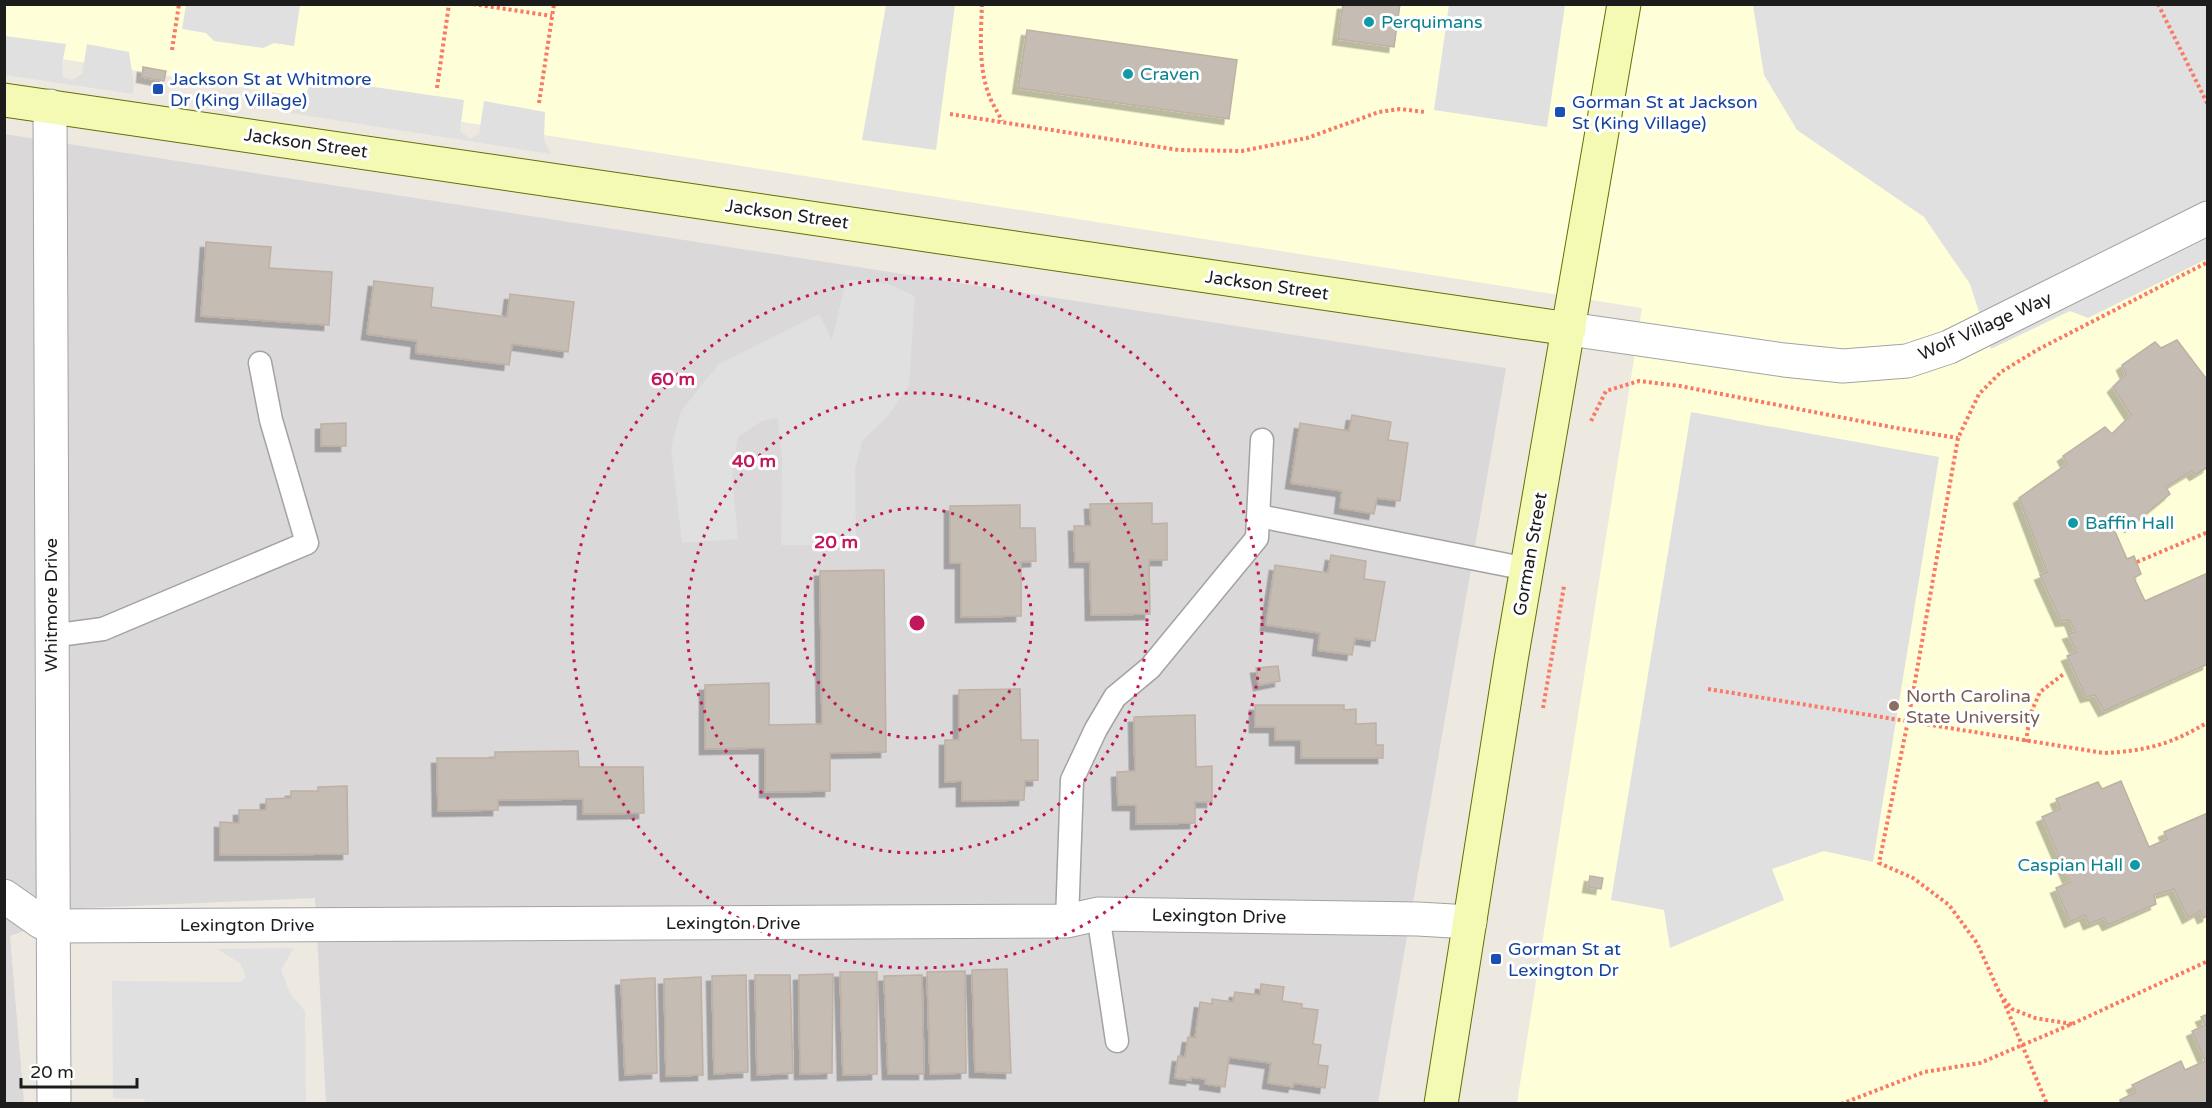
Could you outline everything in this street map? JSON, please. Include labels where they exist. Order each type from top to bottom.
[{"type":"street","name":"Gorman Street","points":[[1441,1104],[1527,569],[1624,4]]},
{"type":"street","name":"Jackson Street","points":[[4,100],[1569,329]]},
{"type":"street","name":"Whitmore Drive","points":[[50,106],[54,1104]]},
{"type":"street","name":"Wolf Village Way","points":[[1569,329],[1831,365],[1907,361],[1959,342],[2208,218]]},
{"type":"street","name":"Lexington Drive","points":[[4,897],[41,922],[54,926],[1067,921],[1098,914],[1470,922]]},
{"type":"lane","points":[[51,636],[103,629],[307,543],[271,420],[260,363]]},
{"type":"lane","points":[[1067,921],[1072,780],[1096,729],[1115,697],[1150,668],[1257,538],[1262,440]]},
{"type":"lane","points":[[1259,516],[1527,569]]},
{"type":"lane","points":[[1098,914],[1117,1041]]},
{"type":"path","points":[[172,50],[178,4]]},
{"type":"path","points":[[437,88],[449,4]]},
{"type":"path","points":[[473,4],[552,16]]},
{"type":"path","points":[[539,103],[554,4]]},
{"type":"path","points":[[982,4],[980,39],[983,71],[989,96],[1002,121]]},
{"type":"path","points":[[2158,4],[2208,105]]},
{"type":"path","points":[[950,114],[1179,150],[1242,151],[1307,138],[1379,112],[1400,109],[1425,112]]},
{"type":"path","points":[[2048,1104],[1977,943],[1948,905],[1914,878],[1879,863],[1908,721],[1958,438],[1979,394],[2001,372],[2037,350],[2208,262]]},
{"type":"path","points":[[1606,391],[1640,381],[1680,386],[1958,438]]},
{"type":"path","points":[[2137,562],[2208,532]]},
{"type":"path","points":[[2026,742],[2030,715],[2040,692],[2066,673]]},
{"type":"path","points":[[1708,689],[2104,753],[2152,748],[2184,737],[2208,722]]},
{"type":"path","points":[[1841,1104],[1924,1072],[1980,1064],[2208,961]]},
{"type":"path","points":[[2000,994],[2012,1009],[2035,1018],[2072,1024]]},
{"type":"shaded area","name":"North Carolina State University","points":[[4,5],[2207,5],[2207,1103],[1517,1103],[1642,308],[5,50]]},
{"type":"shaded area","points":[[186,5],[300,5],[294,46],[274,43],[263,48],[214,41],[206,33],[182,29]]},
{"type":"shaded area","points":[[886,5],[955,5],[936,150],[862,140]]},
{"type":"shaded area","points":[[1449,5],[1565,5],[1547,127],[1434,110]]},
{"type":"shaded area","points":[[1753,5],[2207,5],[2207,259],[2088,318],[2070,311],[1991,349],[1970,284],[1924,217],[1797,130],[1764,75]]},
{"type":"shaded area","points":[[5,36],[66,44],[62,64],[63,77],[72,80],[82,74],[87,44],[129,52],[134,85],[133,94],[5,75]]},
{"type":"shaded area","points":[[312,78],[464,100],[460,131],[470,139],[479,134],[484,101],[545,112],[544,139],[551,154],[290,113],[302,106]]},
{"type":"shaded area","points":[[4,134],[1506,368],[1378,1103],[326,1103],[315,898],[84,908],[10,936],[24,1103],[5,1103]]},
{"type":"shaded area","points":[[846,279],[889,284],[915,296],[909,386],[887,417],[862,441],[855,469],[856,545],[781,545],[782,459],[778,418],[762,421],[738,437],[732,475],[738,539],[682,543],[671,448],[681,411],[719,364],[819,314],[832,340]]},
{"type":"shaded area","points":[[1691,412],[1939,457],[1873,862],[1824,851],[1772,869],[1784,900],[1670,948],[1664,910],[1611,900]]},
{"type":"shaded area","points":[[294,948],[281,970],[291,995],[305,1011],[306,1103],[146,1104],[144,1099],[113,1098],[112,981],[240,982],[246,977],[240,963],[217,949]]},
{"type":"building","name":"Perquimans","points":[[1343,4],[1400,4],[1394,47],[1338,39]]},
{"type":"building","name":"Craven","points":[[1027,30],[1237,60],[1229,119],[1018,88]]},
{"type":"building","points":[[143,67],[166,71],[164,81],[142,77]]},
{"type":"building","points":[[206,242],[271,247],[269,268],[332,272],[329,325],[201,316]]},
{"type":"building","points":[[374,281],[433,288],[431,307],[507,317],[510,294],[574,302],[568,352],[512,344],[509,365],[416,353],[417,341],[367,334]]},
{"type":"building","name":"Baffin Hall","points":[[2177,340],[2208,381],[2208,467],[2195,475],[2192,471],[2166,487],[2170,494],[2130,527],[2124,519],[2113,527],[2127,559],[2134,556],[2141,574],[2134,578],[2145,601],[2208,573],[2208,664],[2104,711],[2095,695],[2086,697],[2067,656],[2077,652],[2068,634],[2075,632],[2070,620],[2061,621],[2040,575],[2047,572],[2019,498],[2067,464],[2063,456],[2105,427],[2112,434],[2131,415],[2113,387],[2126,374],[2122,365],[2155,342],[2161,348]]},
{"type":"building","points":[[1352,415],[1391,422],[1388,440],[1408,443],[1400,501],[1377,498],[1374,514],[1340,508],[1342,491],[1291,483],[1300,423],[1349,431]]},
{"type":"building","points":[[346,423],[346,446],[321,446],[321,424]]},
{"type":"building","points":[[1152,503],[1152,524],[1167,523],[1167,560],[1149,560],[1150,614],[1091,615],[1090,562],[1075,562],[1074,526],[1091,526],[1090,504]]},
{"type":"building","points":[[1020,505],[1020,528],[1035,528],[1036,561],[1021,562],[1021,616],[961,617],[961,563],[950,563],[950,506]]},
{"type":"building","points":[[1331,555],[1366,561],[1364,579],[1385,582],[1375,641],[1355,638],[1352,655],[1318,650],[1320,633],[1266,625],[1275,565],[1328,573]]},
{"type":"building","points":[[884,570],[886,752],[830,753],[830,791],[765,792],[765,748],[705,749],[705,685],[769,683],[769,725],[822,724],[820,571]]},
{"type":"building","points":[[1278,666],[1280,681],[1259,685],[1256,668]]},
{"type":"building","points":[[1020,689],[1021,740],[1038,740],[1038,780],[1025,781],[1024,800],[962,801],[962,781],[945,782],[945,740],[959,740],[959,690]]},
{"type":"building","points":[[1255,705],[1344,705],[1344,710],[1356,709],[1356,724],[1376,723],[1376,745],[1383,745],[1383,758],[1301,758],[1301,740],[1275,740],[1275,727],[1255,727]]},
{"type":"building","points":[[1195,715],[1196,767],[1212,766],[1212,802],[1195,802],[1195,823],[1136,824],[1136,805],[1118,805],[1117,772],[1135,771],[1134,717]]},
{"type":"building","points":[[578,751],[579,767],[643,767],[644,813],[583,814],[583,799],[498,800],[498,810],[438,811],[437,758],[495,758],[495,752]]},
{"type":"building","name":"Caspian Hall","points":[[2121,781],[2149,847],[2167,839],[2164,832],[2208,813],[2208,916],[2203,918],[2200,911],[2188,918],[2174,889],[2154,895],[2156,904],[2108,925],[2104,918],[2089,924],[2085,915],[2070,922],[2056,888],[2070,882],[2042,817],[2060,809],[2056,799],[2098,782],[2102,789]]},
{"type":"building","points":[[347,786],[348,854],[220,855],[220,822],[239,823],[239,810],[266,810],[266,799],[291,798],[291,791],[318,791],[318,787]]},
{"type":"building","points":[[1590,876],[1603,878],[1601,889],[1588,887]]},
{"type":"building","points":[[1007,969],[1011,1073],[975,1072],[972,970]]},
{"type":"building","points":[[965,971],[966,1073],[930,1074],[927,972]]},
{"type":"building","points":[[840,972],[877,972],[877,1074],[843,1075]]},
{"type":"building","points":[[833,974],[832,1073],[800,1074],[799,975]]},
{"type":"building","points":[[746,975],[748,1072],[714,1074],[712,976]]},
{"type":"building","points":[[755,975],[790,975],[793,1073],[757,1075]]},
{"type":"building","points":[[922,975],[924,1074],[888,1074],[884,976]]},
{"type":"building","points":[[701,977],[703,1075],[666,1076],[664,979]]},
{"type":"building","points":[[655,978],[657,1073],[625,1075],[621,980]]},
{"type":"building","points":[[1261,984],[1284,987],[1282,1001],[1302,1004],[1302,1008],[1318,1010],[1313,1044],[1321,1045],[1318,1065],[1328,1066],[1325,1088],[1294,1083],[1293,1087],[1268,1083],[1271,1063],[1229,1057],[1225,1087],[1205,1084],[1206,1079],[1175,1078],[1178,1056],[1185,1057],[1188,1037],[1195,1038],[1200,1002],[1212,1004],[1212,999],[1233,1002],[1235,992],[1260,995]]},
{"type":"building","points":[[2208,1014],[2208,1104],[2121,1104],[2120,1100],[2136,1092],[2132,1085],[2181,1061],[2185,1070],[2205,1061],[2192,1031],[2205,1025],[2201,1017]]},
{"type":"place","name":"Perquimans","points":[[1369,22]]},
{"type":"place","name":"Craven","points":[[1128,74]]},
{"type":"place","name":"Jackson St at Whitmore Dr (King Village)","points":[[158,89]]},
{"type":"place","name":"Gorman St at Jackson St (King Village)","points":[[1560,112]]},
{"type":"place","name":"Baffin Hall","points":[[2073,523]]},
{"type":"place","name":"North Carolina State University","points":[[1894,706]]},
{"type":"place","name":"Caspian Hall","points":[[2135,865]]},
{"type":"place","name":"Gorman St at Lexington Dr","points":[[1496,959]]}]
